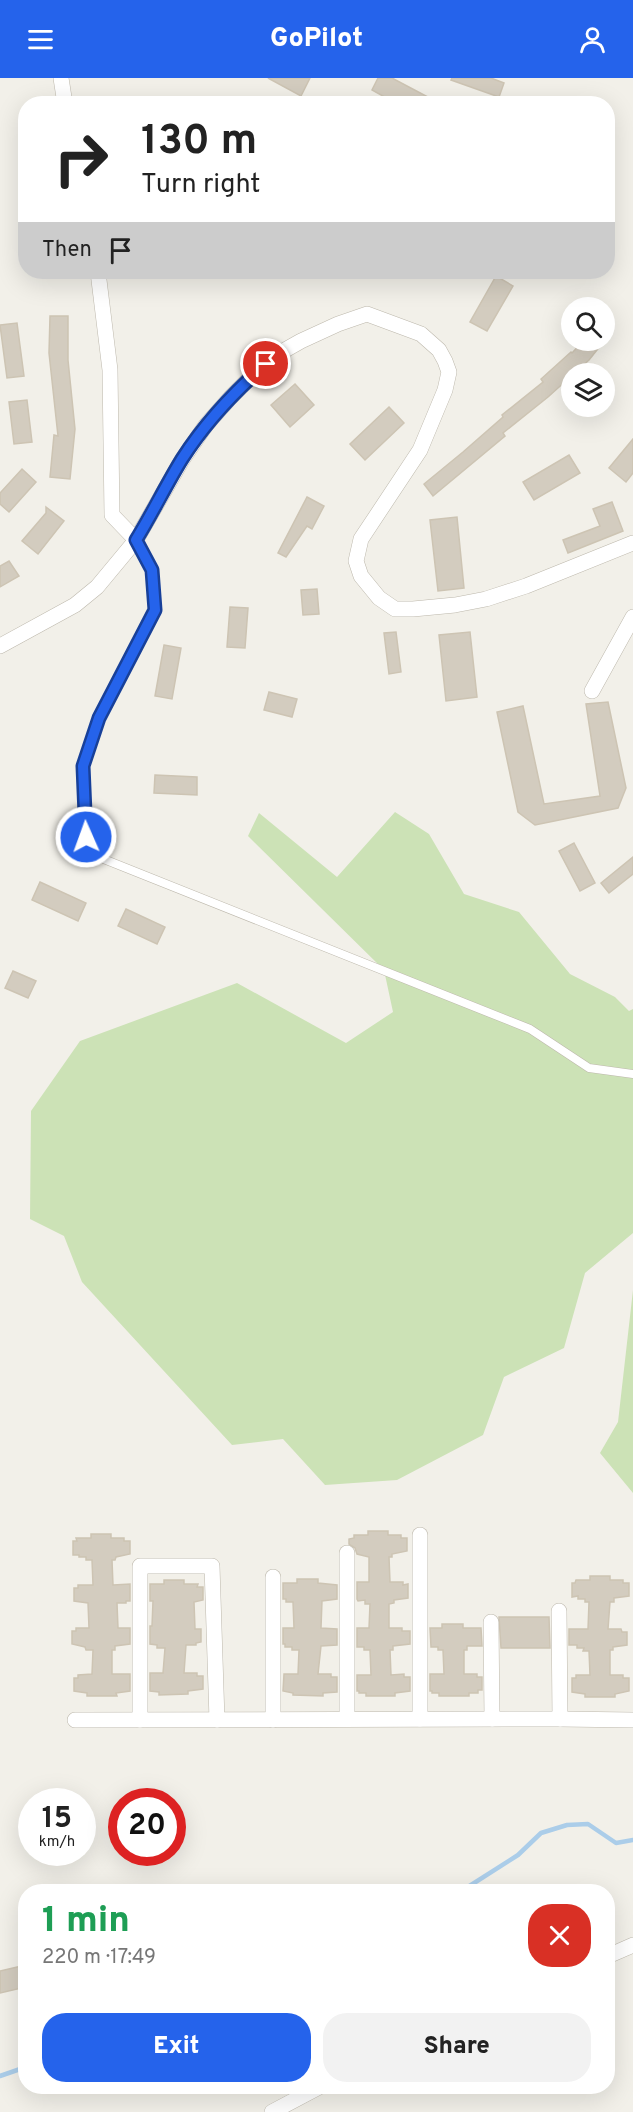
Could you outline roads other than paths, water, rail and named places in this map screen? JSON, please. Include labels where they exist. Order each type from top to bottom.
[{"type":"street","points":[[61,78],[64,96]]},
{"type":"street","points":[[99,279],[110,369],[112,515],[136,540]]},
{"type":"street","points":[[0,646],[75,605],[97,587],[136,540],[182,460],[206,425],[237,390],[278,354],[338,324],[368,314],[421,334],[439,350],[449,372],[445,390],[420,450],[361,539],[356,561],[361,576],[379,598],[395,609],[455,605],[486,599],[526,586],[633,543]]},
{"type":"street","points":[[592,691],[633,617]]},
{"type":"street","points":[[420,1535],[420,1719]]},
{"type":"street","points":[[347,1553],[347,1719]]},
{"type":"street","points":[[140,1720],[141,1566],[212,1566],[217,1720]]},
{"type":"street","points":[[273,1577],[273,1720]]},
{"type":"street","points":[[560,1611],[560,1719]]},
{"type":"street","points":[[491,1622],[492,1719]]},
{"type":"street","points":[[75,1720],[633,1720]]},
{"type":"street","points":[[615,1953],[633,1945]]},
{"type":"street","points":[[272,2112],[306,2094]]},
{"type":"lane","points":[[136,540],[152,570],[155,610],[99,718],[83,766],[86,837],[101,858],[530,1029],[589,1068],[633,1074]]},
{"type":"waterway","points":[[473,1884],[518,1855],[541,1833],[567,1825],[588,1824],[616,1843],[633,1840]]},
{"type":"waterway","points":[[0,2076],[18,2070]]}]
